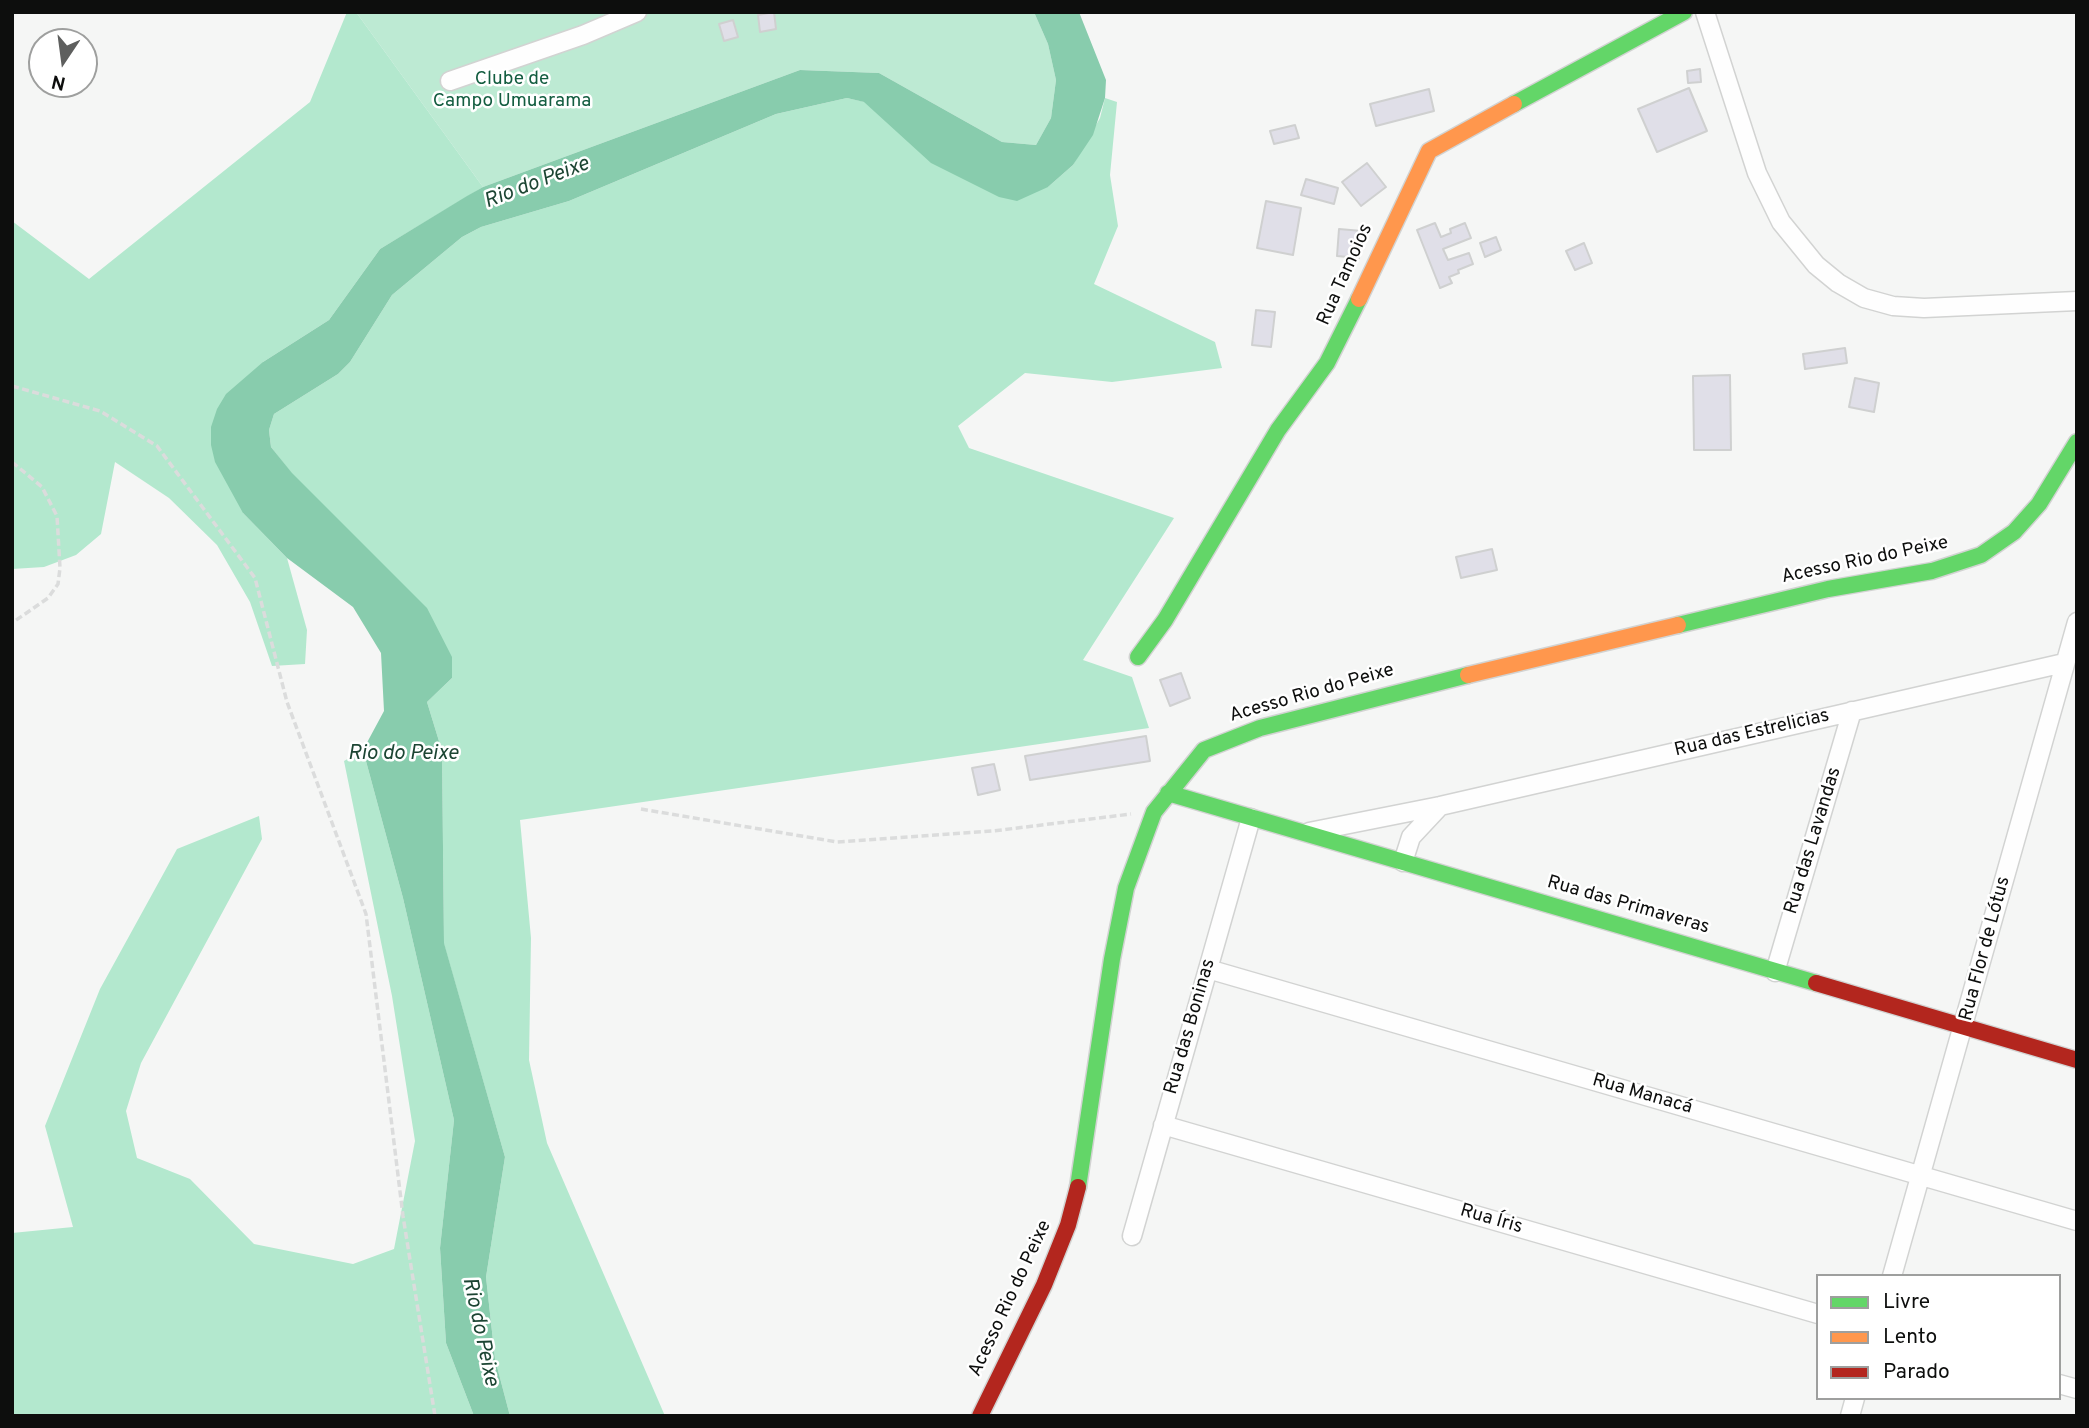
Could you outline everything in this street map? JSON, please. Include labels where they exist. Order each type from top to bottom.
[{"type":"street","points":[[450,81],[583,35],[637,12]]},
{"type":"street","name":"Rua Tamoios","points":[[1138,657],[1165,620],[1279,430],[1327,363],[1346,330],[1379,251],[1429,151],[1684,12]]},
{"type":"street","points":[[1704,12],[1740,126],[1781,222],[1807,254],[1838,283],[1864,298],[1893,306],[1924,308],[2077,301]]},
{"type":"street","name":"Acesso Rio do Peixe","points":[[980,1416],[1044,1285],[1069,1225],[1080,1179],[1103,1013],[1126,888],[1154,812],[1204,750],[1260,728],[1334,707],[1828,589],[1931,571],[1981,555],[2014,532],[2039,504],[2077,442]]},
{"type":"street","name":"Rua Flor de Lótus","points":[[1893,1274],[2077,622]]},
{"type":"street","name":"Rua das Estrelicias","points":[[1303,833],[1440,806],[2064,663]]},
{"type":"street","name":"Rua das Lavandas","points":[[1775,972],[1852,711]]},
{"type":"street","name":"Rua das Primaveras","points":[[1168,793],[2077,1060]]},
{"type":"street","points":[[1404,862],[1411,837],[1440,806]]},
{"type":"street","name":"Rua das Boninas","points":[[1132,1236],[1251,818]]},
{"type":"street","name":"Rua Manacá","points":[[1208,969],[2077,1222]]},
{"type":"street","name":"Rua Íris","points":[[1163,1125],[1816,1313]]},
{"type":"path","points":[[12,386],[100,411],[157,446],[255,578],[287,702],[366,914],[403,1216],[435,1416]]},
{"type":"path","points":[[12,462],[43,487],[57,516],[60,568],[58,584],[48,598],[12,623]]},
{"type":"path","points":[[641,809],[837,842],[993,831],[1154,812]]},
{"type":"green space","name":"Clube de Campo Umuarama","points":[[356,12],[1034,12],[1048,44],[1056,80],[1051,118],[1036,145],[1002,142],[879,73],[800,70],[483,187]]},
{"type":"shaded area","points":[[347,12],[356,12],[483,187],[380,249],[329,320],[263,362],[243,513],[287,558],[307,630],[305,664],[272,666],[250,602],[217,545],[169,498],[115,462],[101,534],[76,555],[44,567],[12,569],[12,221],[89,279],[310,102]]},
{"type":"shaded area","points":[[847,98],[865,102],[878,113],[1048,187],[1073,165],[1100,118],[1105,98],[1117,102],[1110,175],[1118,226],[1094,284],[1215,342],[1222,368],[1112,382],[1025,373],[958,426],[969,448],[1174,518],[1083,660],[1132,677],[1149,728],[520,820],[531,938],[529,1060],[547,1143],[665,1416],[510,1416],[495,1359],[486,1277],[505,1157],[444,944],[442,751],[427,702],[452,678],[271,447],[269,430],[274,414],[338,374],[350,362],[392,295],[462,237],[481,227],[569,201],[776,114]]},
{"type":"shaded area","points":[[363,750],[403,898],[454,1120],[440,1248],[446,1343],[474,1416],[12,1416],[12,1233],[73,1227],[45,1126],[100,989],[177,849],[259,816],[262,839],[141,1063],[126,1111],[137,1158],[190,1179],[254,1244],[353,1264],[394,1249],[415,1141],[392,996],[344,761]]},
{"type":"water","name":"Rio do Peixe","points":[[1034,12],[1079,12],[1106,80],[1105,98],[1093,135],[1073,165],[1048,187],[1017,201],[999,197],[931,163],[864,102],[847,98],[776,114],[569,201],[481,227],[462,237],[392,295],[350,362],[338,374],[274,414],[269,430],[271,447],[292,473],[427,608],[452,657],[452,678],[427,702],[442,751],[444,943],[505,1157],[486,1277],[495,1359],[510,1416],[474,1416],[446,1343],[440,1248],[454,1120],[403,898],[363,750],[384,711],[381,653],[353,607],[287,558],[243,513],[215,462],[211,427],[217,409],[226,394],[263,362],[329,320],[380,249],[467,196],[483,187],[800,70],[879,73],[1002,142],[1036,145],[1051,118],[1056,80],[1048,44]]},
{"type":"building","points":[[774,12],[776,29],[760,32],[758,15]]},
{"type":"building","points":[[733,20],[738,37],[724,41],[719,24]]},
{"type":"building","points":[[1700,69],[1701,82],[1688,83],[1687,71]]},
{"type":"building","points":[[1689,88],[1707,131],[1657,152],[1638,109]]},
{"type":"building","points":[[1429,89],[1434,111],[1376,126],[1370,104]]},
{"type":"building","points":[[1295,125],[1299,138],[1274,144],[1270,131]]},
{"type":"building","points":[[1367,163],[1386,187],[1361,206],[1342,182]]},
{"type":"building","points":[[1306,179],[1338,188],[1334,204],[1301,195]]},
{"type":"building","points":[[1266,201],[1301,208],[1293,255],[1257,248]]},
{"type":"building","points":[[1435,223],[1441,237],[1451,233],[1450,229],[1465,223],[1471,238],[1443,249],[1448,260],[1469,253],[1473,264],[1458,270],[1459,273],[1449,277],[1452,283],[1440,288],[1417,230]]},
{"type":"building","points":[[1339,229],[1362,231],[1359,258],[1337,256]]},
{"type":"building","points":[[1496,237],[1501,250],[1485,257],[1480,243]]},
{"type":"building","points":[[1584,243],[1592,263],[1575,270],[1566,251]]},
{"type":"building","points":[[1256,310],[1275,312],[1271,347],[1252,345]]},
{"type":"building","points":[[1845,348],[1847,363],[1805,369],[1803,354]]},
{"type":"building","points":[[1730,375],[1731,450],[1694,450],[1693,376]]},
{"type":"building","points":[[1855,378],[1879,383],[1874,412],[1849,407]]},
{"type":"building","points":[[1492,549],[1497,570],[1461,578],[1456,557]]},
{"type":"building","points":[[1181,673],[1190,698],[1170,706],[1160,680]]},
{"type":"building","points":[[1146,736],[1150,761],[1030,780],[1025,756]]},
{"type":"building","points":[[994,764],[1000,790],[978,795],[972,768]]},
{"type":"traffic: fast","points":[[1514,104],[1684,12]]},
{"type":"traffic: fast","points":[[1138,657],[1165,620],[1278,430],[1327,363],[1359,299]]},
{"type":"traffic: fast","points":[[1678,625],[1828,589],[1932,571],[1981,555],[2014,532],[2039,504],[2077,442]]},
{"type":"traffic: fast","points":[[1078,1187],[1112,959],[1126,888],[1154,812],[1204,750],[1260,728],[1468,675]]},
{"type":"traffic: fast","points":[[1168,793],[1816,983]]},
{"type":"traffic: slow","points":[[1359,299],[1429,151],[1514,104]]},
{"type":"traffic: slow","points":[[1468,675],[1678,625]]},
{"type":"traffic: jam","points":[[1816,983],[2077,1060]]},
{"type":"traffic: jam","points":[[980,1416],[1044,1285],[1068,1225],[1078,1187]]}]
